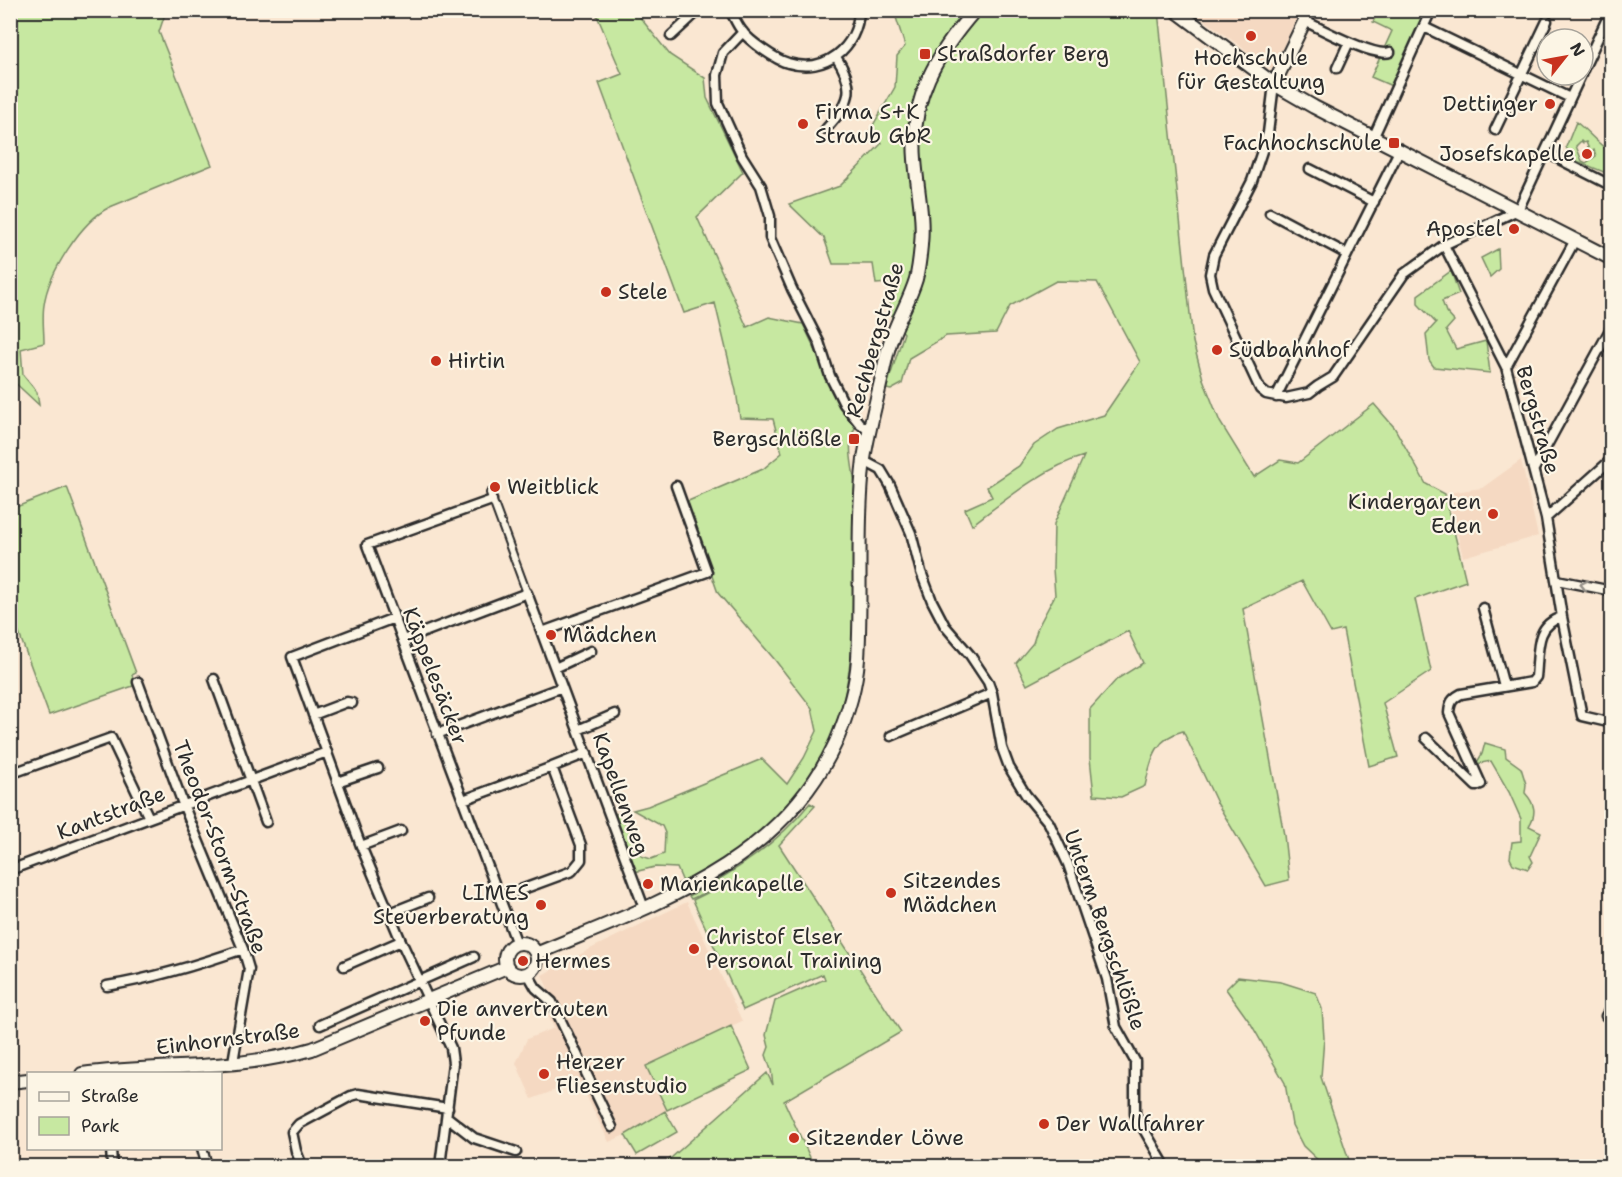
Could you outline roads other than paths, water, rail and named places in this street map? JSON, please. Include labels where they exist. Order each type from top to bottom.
[{"type":"main road","name":"Rechbergstraße","points":[[644,908],[725,867],[779,825],[805,795],[821,771],[844,722],[854,687],[858,661],[860,515],[864,461],[891,338],[917,276],[922,242],[914,137],[926,80],[939,57],[975,10]]},
{"type":"main road","points":[[1175,10],[1274,84],[1314,107],[1611,259]]},
{"type":"main road","points":[[1274,84],[1307,16]]},
{"type":"main road","points":[[536,954],[644,908]]},
{"type":"main road","points":[[517,944],[531,946],[536,954],[537,966],[528,974],[519,976],[514,974],[505,962],[507,951],[517,944]]},
{"type":"main road","name":"Einhornstraße","points":[[108,1072],[190,1070],[284,1056],[312,1048],[507,967]]},
{"type":"main road","points":[[10,1082],[27,1080]]},
{"type":"street","points":[[672,36],[699,10]]},
{"type":"street","points":[[730,10],[743,32],[763,48],[788,63],[817,66],[836,57],[846,48],[854,34],[859,10]]},
{"type":"street","points":[[1374,136],[1431,10]]},
{"type":"street","points":[[1595,44],[1611,10]]},
{"type":"street","points":[[1307,16],[1349,42],[1384,54],[1390,52]]},
{"type":"street","points":[[1495,130],[1547,21]]},
{"type":"street","points":[[1424,27],[1570,98]]},
{"type":"street","points":[[743,32],[723,52],[717,75],[718,103],[742,156],[761,186],[771,216],[770,238],[792,289],[819,342],[830,375],[844,404],[859,423],[869,431]]},
{"type":"street","points":[[1337,68],[1349,42]]},
{"type":"street","points":[[826,129],[846,103],[849,90],[846,77],[836,57]]},
{"type":"street","points":[[1274,84],[1268,133],[1252,181],[1214,255],[1210,274],[1218,298],[1260,388],[1266,394],[1276,398],[1309,393],[1333,377],[1404,274],[1444,245],[1518,210],[1575,87]]},
{"type":"street","points":[[1276,398],[1400,149]]},
{"type":"street","points":[[1545,152],[1611,186]]},
{"type":"street","points":[[1310,169],[1374,202]]},
{"type":"street","points":[[1270,213],[1347,254]]},
{"type":"street","points":[[1506,367],[1575,240]]},
{"type":"street","name":"Bergstraße","points":[[1444,245],[1506,367],[1546,518],[1562,617],[1582,716],[1611,723]]},
{"type":"street","points":[[1534,469],[1609,339],[1611,326]]},
{"type":"street","points":[[1546,518],[1611,459]]},
{"type":"street","name":"Unterm Bergschlößle","points":[[864,461],[881,470],[886,478],[908,523],[932,601],[945,626],[970,655],[988,682],[1002,748],[1009,767],[1026,795],[1049,823],[1068,864],[1107,979],[1116,1027],[1135,1061],[1135,1113],[1165,1167]]},
{"type":"street","points":[[542,632],[707,572],[676,486]]},
{"type":"street","points":[[491,496],[578,730]]},
{"type":"street","name":"Käppelesäcker","points":[[491,496],[367,545],[517,944]]},
{"type":"street","points":[[1557,580],[1611,591]]},
{"type":"street","points":[[403,640],[527,592]]},
{"type":"street","points":[[1483,608],[1504,686]]},
{"type":"street","points":[[1426,738],[1476,786],[1481,784],[1449,713],[1453,698],[1461,694],[1532,682],[1536,677],[1541,634],[1551,620],[1562,617]]},
{"type":"street","points":[[394,618],[292,657],[361,846],[453,1056],[440,1167]]},
{"type":"street","points":[[555,668],[591,651]]},
{"type":"street","points":[[214,679],[266,822]]},
{"type":"street","name":"Theodor-Storm-Straße","points":[[138,682],[183,804],[243,949],[249,969],[233,1062]]},
{"type":"street","points":[[437,734],[562,687]]},
{"type":"street","points":[[891,736],[992,693]]},
{"type":"street","points":[[313,715],[347,702],[352,703]]},
{"type":"street","name":"Kapellenweg","points":[[615,714],[578,730],[644,908]]},
{"type":"street","points":[[10,774],[111,738],[149,819]]},
{"type":"street","name":"Kantstraße","points":[[10,870],[327,752]]},
{"type":"street","points":[[463,800],[587,753]]},
{"type":"street","points":[[499,898],[572,871],[581,860],[581,845],[552,767]]},
{"type":"street","points":[[337,782],[378,768]]},
{"type":"street","points":[[361,846],[401,831]]},
{"type":"street","points":[[390,913],[428,898]]},
{"type":"street","points":[[344,966],[401,941]]},
{"type":"street","points":[[107,986],[160,976],[243,949]]},
{"type":"street","points":[[320,1025],[474,957]]},
{"type":"street","points":[[528,974],[536,988],[552,1002],[612,1127]]},
{"type":"street","points":[[1606,1016],[1611,1006]]},
{"type":"street","points":[[302,1167],[292,1131],[299,1124],[358,1094],[447,1113],[474,1138],[516,1152]]},
{"type":"street","points":[[111,1150],[112,1167]]},
{"type":"street","points":[[202,1150],[207,1167]]},
{"type":"place","name":"Hochschule für Gestaltung","points":[[1251,36]]},
{"type":"place","name":"Straßdorfer Berg","points":[[925,54]]},
{"type":"place","name":"Dettinger","points":[[1550,104]]},
{"type":"place","name":"Firma S+K Straub GbR","points":[[803,124]]},
{"type":"place","name":"Fachhochschule","points":[[1394,143]]},
{"type":"place","name":"Josefskapelle","points":[[1587,154]]},
{"type":"place","name":"Apostel","points":[[1514,229]]},
{"type":"place","name":"Stele","points":[[606,292]]},
{"type":"place","name":"Südbahnhof","points":[[1217,350]]},
{"type":"place","name":"Hirtin","points":[[436,361]]},
{"type":"place","name":"Bergschlößle","points":[[854,439]]},
{"type":"place","name":"Weitblick","points":[[495,487]]},
{"type":"place","name":"Kindergarten Eden","points":[[1493,514]]},
{"type":"place","name":"Mädchen","points":[[551,635]]},
{"type":"place","name":"Marienkapelle","points":[[648,884]]},
{"type":"place","name":"Sitzendes Mädchen","points":[[891,893]]},
{"type":"place","name":"LIMES Steuerberatung","points":[[541,905]]},
{"type":"place","name":"Christof Elser Personal Training","points":[[694,949]]},
{"type":"place","name":"Hermes","points":[[523,961]]},
{"type":"place","name":"Die anvertrauten Pfunde","points":[[425,1021]]},
{"type":"place","name":"Herzer Fliesenstudio","points":[[544,1074]]},
{"type":"place","name":"Der Wallfahrer","points":[[1044,1124]]},
{"type":"place","name":"Sitzender Löwe","points":[[794,1138]]}]
